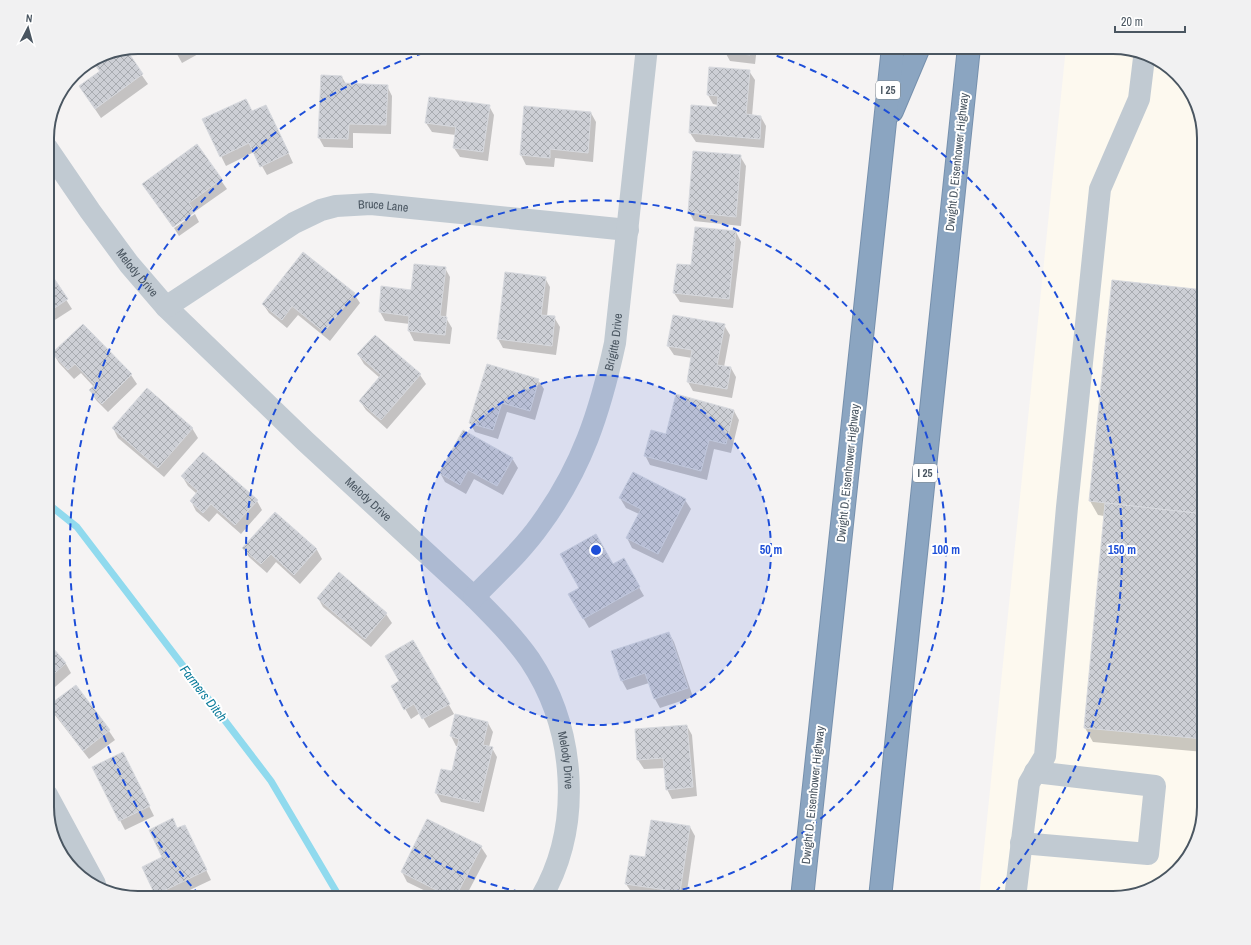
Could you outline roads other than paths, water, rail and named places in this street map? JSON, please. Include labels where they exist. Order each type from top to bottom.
[{"type":"highway","name":"Dwight D. Eisenhower Highway","points":[[803,891],[891,54]]},
{"type":"highway","points":[[884,132],[916,54]]},
{"type":"highway","name":"Dwight D. Eisenhower Highway","points":[[881,891],[968,54]]},
{"type":"street","name":"Brigitte Drive","points":[[474,597],[515,555],[539,526],[561,495],[589,438],[605,387],[615,344],[646,54]]},
{"type":"street","points":[[1016,891],[1028,783],[1045,756],[1100,189],[1139,99],[1144,60]]},
{"type":"street","name":"Melody Drive","points":[[54,158],[129,264],[166,307],[305,441],[474,597],[499,622],[530,661],[551,700],[560,725],[569,780],[568,813],[562,851],[546,891]]},
{"type":"street","name":"Bruce Lane","points":[[166,307],[294,222],[321,210],[336,206],[371,204],[628,230]]},
{"type":"street","points":[[1021,843],[1148,854],[1155,786],[1035,772]]},
{"type":"street","points":[[54,808],[91,877]]},
{"type":"waterway","name":"Farmers Ditch","points":[[54,509],[77,527],[271,781],[336,891]]}]
